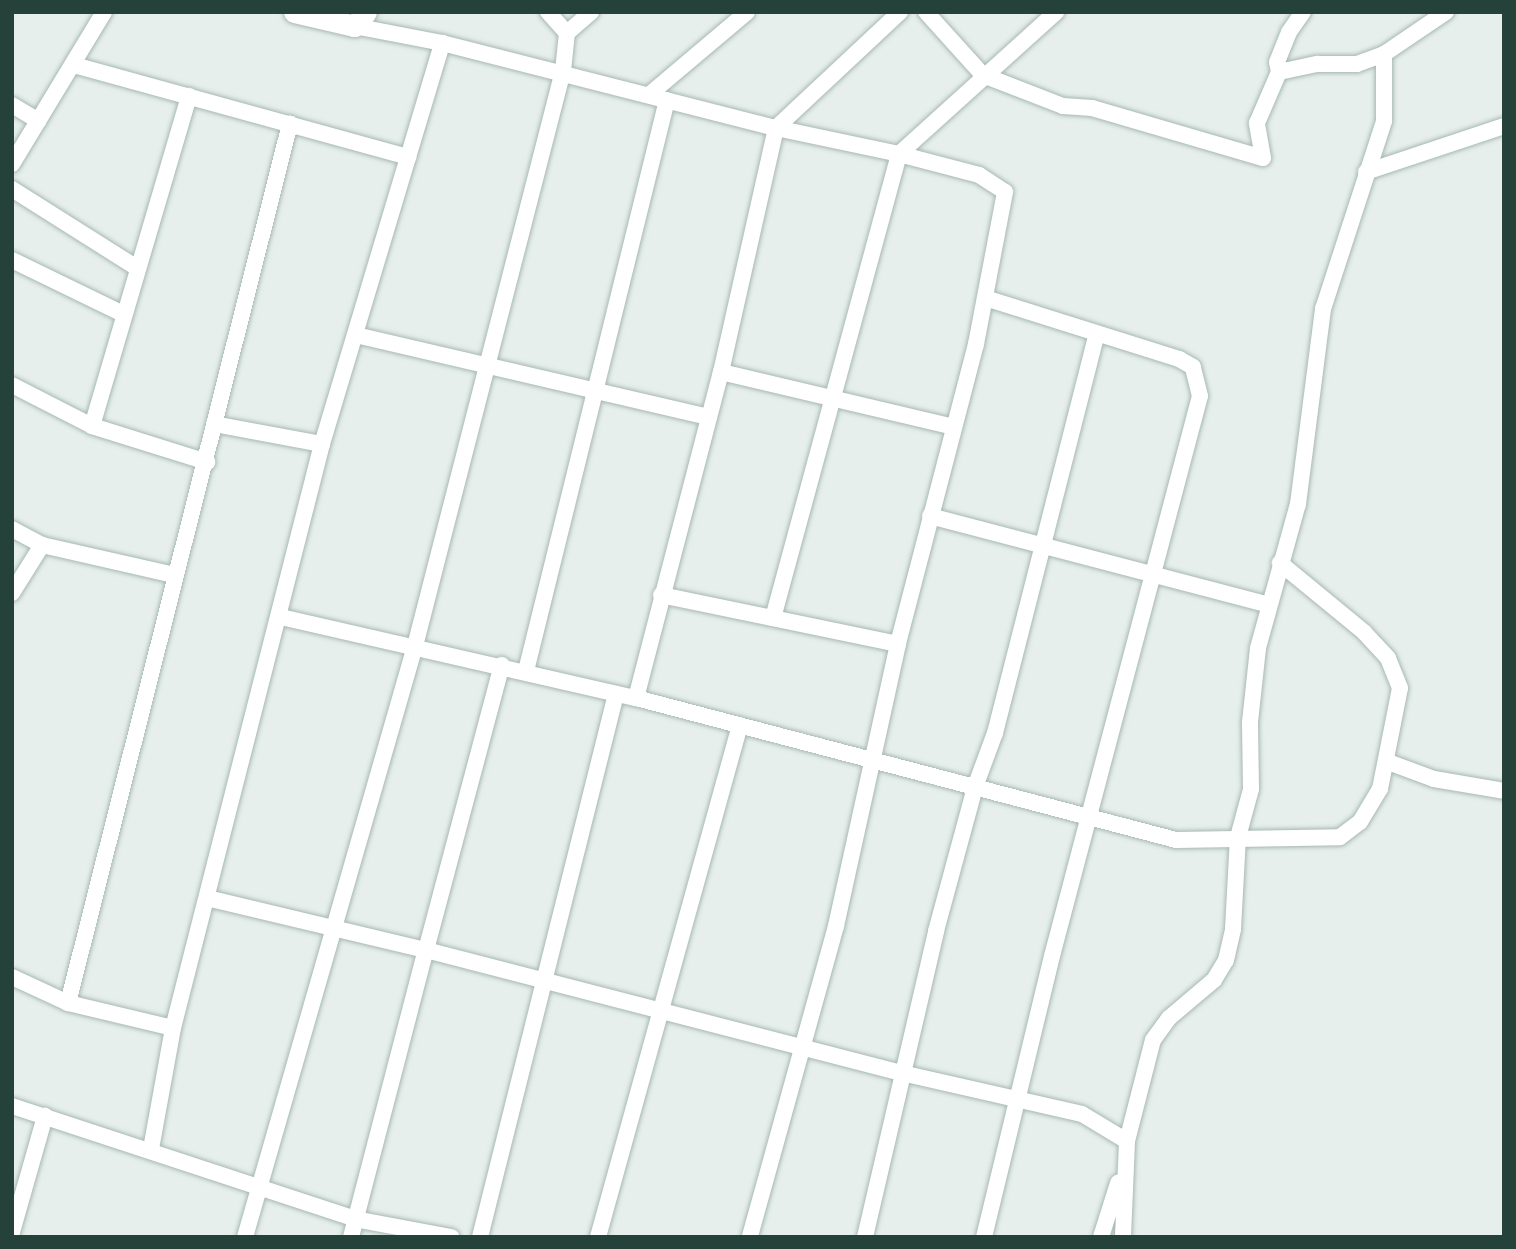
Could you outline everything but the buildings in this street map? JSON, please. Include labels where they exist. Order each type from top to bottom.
[{"type":"street","points":[[12,164],[104,12]]},
{"type":"street","points":[[294,12],[346,18],[563,71],[776,128],[900,153],[979,175],[1002,187],[1005,192],[985,298],[898,644],[836,926],[750,1237]]},
{"type":"street","points":[[548,12],[567,33]]},
{"type":"street","points":[[245,1237],[257,1184],[415,646],[563,71],[567,33],[591,12]]},
{"type":"street","points":[[650,94],[747,12]]},
{"type":"street","points":[[636,698],[721,372],[776,128],[900,12]]},
{"type":"street","points":[[926,12],[983,75],[1063,106],[1091,108],[1263,158],[1257,123],[1279,72],[1277,62],[1298,14]]},
{"type":"street","points":[[773,618],[900,153],[983,75],[1056,12]]},
{"type":"street","points":[[1279,72],[1318,64],[1357,64],[1384,54],[1446,12]]},
{"type":"street","points":[[151,1149],[173,1028],[281,617],[323,444],[442,43]]},
{"type":"street","points":[[1123,1237],[1127,1141],[1153,1040],[1169,1018],[1214,980],[1226,960],[1233,929],[1238,837],[1251,789],[1250,722],[1258,648],[1298,504],[1323,310],[1384,121],[1384,54]]},
{"type":"street","points":[[74,65],[409,157]]},
{"type":"street","points":[[92,426],[189,96]]},
{"type":"street","points":[[526,671],[667,100]]},
{"type":"street","points":[[12,106],[39,121]]},
{"type":"street","points":[[68,1003],[174,575],[207,462],[290,124]]},
{"type":"street","points":[[1366,172],[1504,126]]},
{"type":"street","points":[[12,189],[137,268]]},
{"type":"street","points":[[12,260],[123,314]]},
{"type":"street","points":[[984,1237],[1087,820],[1200,396],[1199,380],[1193,367],[1179,359],[985,298]]},
{"type":"street","points":[[865,1237],[906,1074],[936,931],[975,787],[995,733],[1097,334]]},
{"type":"street","points":[[356,335],[708,417]]},
{"type":"street","points":[[721,372],[834,395],[954,428]]},
{"type":"street","points":[[12,385],[92,426],[207,462]]},
{"type":"street","points":[[215,424],[323,444]]},
{"type":"street","points":[[930,516],[1269,605]]},
{"type":"street","points":[[12,529],[42,545],[174,575]]},
{"type":"street","points":[[12,593],[42,545]]},
{"type":"street","points":[[281,617],[636,698],[873,759],[1087,820],[1176,840],[1238,837],[1330,838],[1348,833],[1371,809],[1388,762],[1400,688],[1388,658],[1364,632],[1280,563]]},
{"type":"street","points":[[661,595],[898,644]]},
{"type":"street","points":[[351,1237],[502,666]]},
{"type":"street","points":[[480,1237],[542,980],[616,694]]},
{"type":"street","points":[[598,1237],[740,725]]},
{"type":"street","points":[[1388,762],[1434,779],[1504,791]]},
{"type":"street","points":[[207,898],[661,1009],[1019,1102],[1082,1114],[1127,1141]]},
{"type":"street","points":[[12,978],[68,1003],[173,1028]]},
{"type":"street","points":[[13,1108],[151,1149],[355,1219],[451,1237]]},
{"type":"street","points":[[12,1232],[45,1116]]},
{"type":"street","points":[[1101,1237],[1125,1161]]}]
